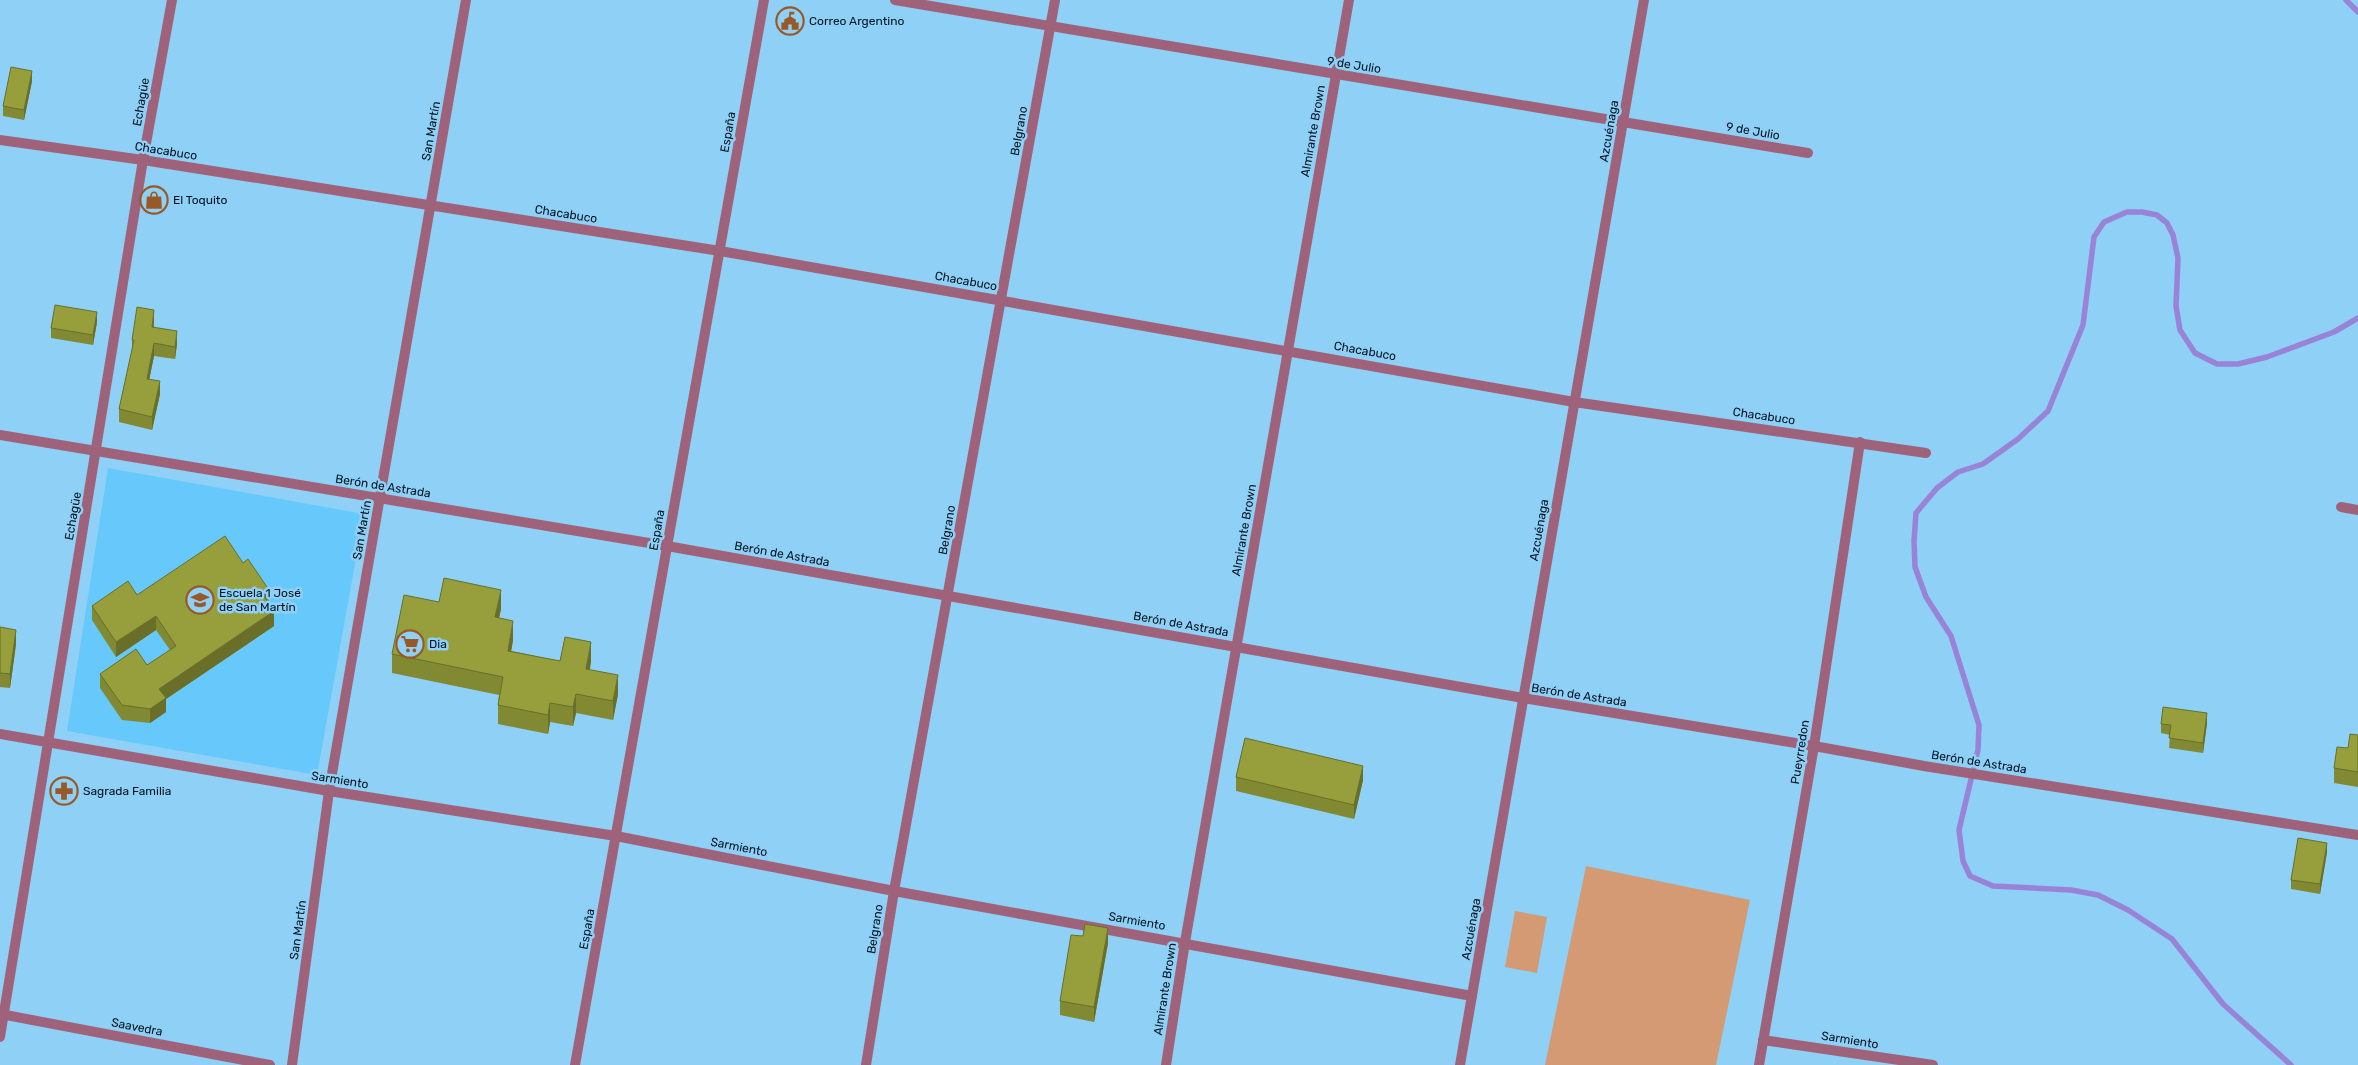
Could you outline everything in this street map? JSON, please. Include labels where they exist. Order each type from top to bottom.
[{"type":"street","name":"Echagüe","points":[[0,1037],[46,742],[97,451],[143,160],[172,0]]},
{"type":"street","name":"San Martín","points":[[292,1065],[329,791],[466,0]]},
{"type":"street","name":"España","points":[[575,1065],[764,0]]},
{"type":"street","name":"9 de Julio","points":[[895,0],[1808,153]]},
{"type":"street","name":"Belgrano","points":[[866,1065],[894,891],[1055,0]]},
{"type":"street","name":"Almirante Brown","points":[[1166,1065],[1185,942],[1349,0]]},
{"type":"street","name":"Azcuénaga","points":[[1460,1065],[1644,0]]},
{"type":"street","name":"Chacabuco","points":[[0,140],[143,160],[720,251],[1574,402],[1926,453]]},
{"type":"street","name":"Berón de Astrada","points":[[0,435],[667,546],[1523,698],[1924,766],[2358,835]]},
{"type":"street","name":"Pueyrredon","points":[[1759,1065],[1814,746],[1860,442]]},
{"type":"street","points":[[2341,507],[2358,510]]},
{"type":"street","name":"Sarmiento","points":[[0,734],[329,791],[616,836],[894,891],[1185,942],[1472,996]]},
{"type":"street","name":"Saavedra","points":[[2,1015],[270,1065]]},
{"type":"street","name":"Sarmiento","points":[[1763,1040],[1933,1065]]},
{"type":"shaded area","points":[[108,468],[364,514],[317,775],[67,731]]},
{"type":"shaded area","points":[[1586,866],[1750,900],[1716,1065],[1545,1065]]},
{"type":"shaded area","points":[[1515,911],[1547,917],[1537,973],[1505,967]]},
{"type":"building","points":[[11,67],[32,71],[24,110],[3,106]]},
{"type":"building","points":[[55,305],[97,312],[93,335],[51,328]]},
{"type":"building","points":[[137,307],[154,310],[152,327],[177,331],[175,347],[154,343],[147,379],[160,381],[152,417],[119,409],[134,340],[132,340]]},
{"type":"building","points":[[225,536],[243,563],[248,559],[269,590],[262,594],[274,611],[159,689],[166,698],[150,709],[122,705],[100,674],[136,649],[147,665],[176,646],[156,616],[116,642],[92,606],[128,581],[137,595]]},
{"type":"building","points":[[444,578],[501,590],[495,617],[513,621],[508,651],[560,661],[565,637],[591,642],[586,669],[618,675],[613,701],[576,694],[573,707],[550,703],[548,715],[498,705],[503,677],[392,654],[404,595],[439,602]]},
{"type":"building","points":[[0,627],[16,630],[10,674],[0,673]]},
{"type":"building","points":[[2163,707],[2207,713],[2203,743],[2169,738],[2171,725],[2161,724]]},
{"type":"building","points":[[2350,734],[2358,735],[2358,772],[2334,768],[2337,747],[2348,748]]},
{"type":"building","points":[[1245,738],[1363,766],[1354,805],[1236,777]]},
{"type":"building","points":[[2298,838],[2327,843],[2320,884],[2291,880]]},
{"type":"building","points":[[1085,924],[1108,928],[1094,1007],[1060,1001],[1071,935],[1083,936]]},
{"type":"waterway","points":[[2346,0],[2358,12]]},
{"type":"waterway","points":[[2291,1065],[2223,1004],[2172,939],[2128,910],[2098,895],[2071,890],[1993,886],[1970,876],[1963,861],[1959,830],[1978,750],[1979,725],[1951,636],[1926,597],[1915,567],[1916,513],[1937,488],[1958,472],[1983,464],[2018,439],[2048,411],[2083,325],[2094,237],[2104,222],[2127,212],[2142,212],[2157,215],[2167,223],[2173,235],[2178,258],[2176,306],[2180,330],[2195,353],[2217,364],[2238,364],[2267,357],[2334,332],[2358,318]]},
{"type":"place","name":"Correo Argentino","points":[[790,21]]},
{"type":"place","name":"El Toquito","points":[[154,200]]},
{"type":"place","name":"Escuela 1 José de San Martín","points":[[200,600]]},
{"type":"place","name":"Dia","points":[[410,644]]},
{"type":"place","name":"Sagrada Familia","points":[[64,791]]}]
